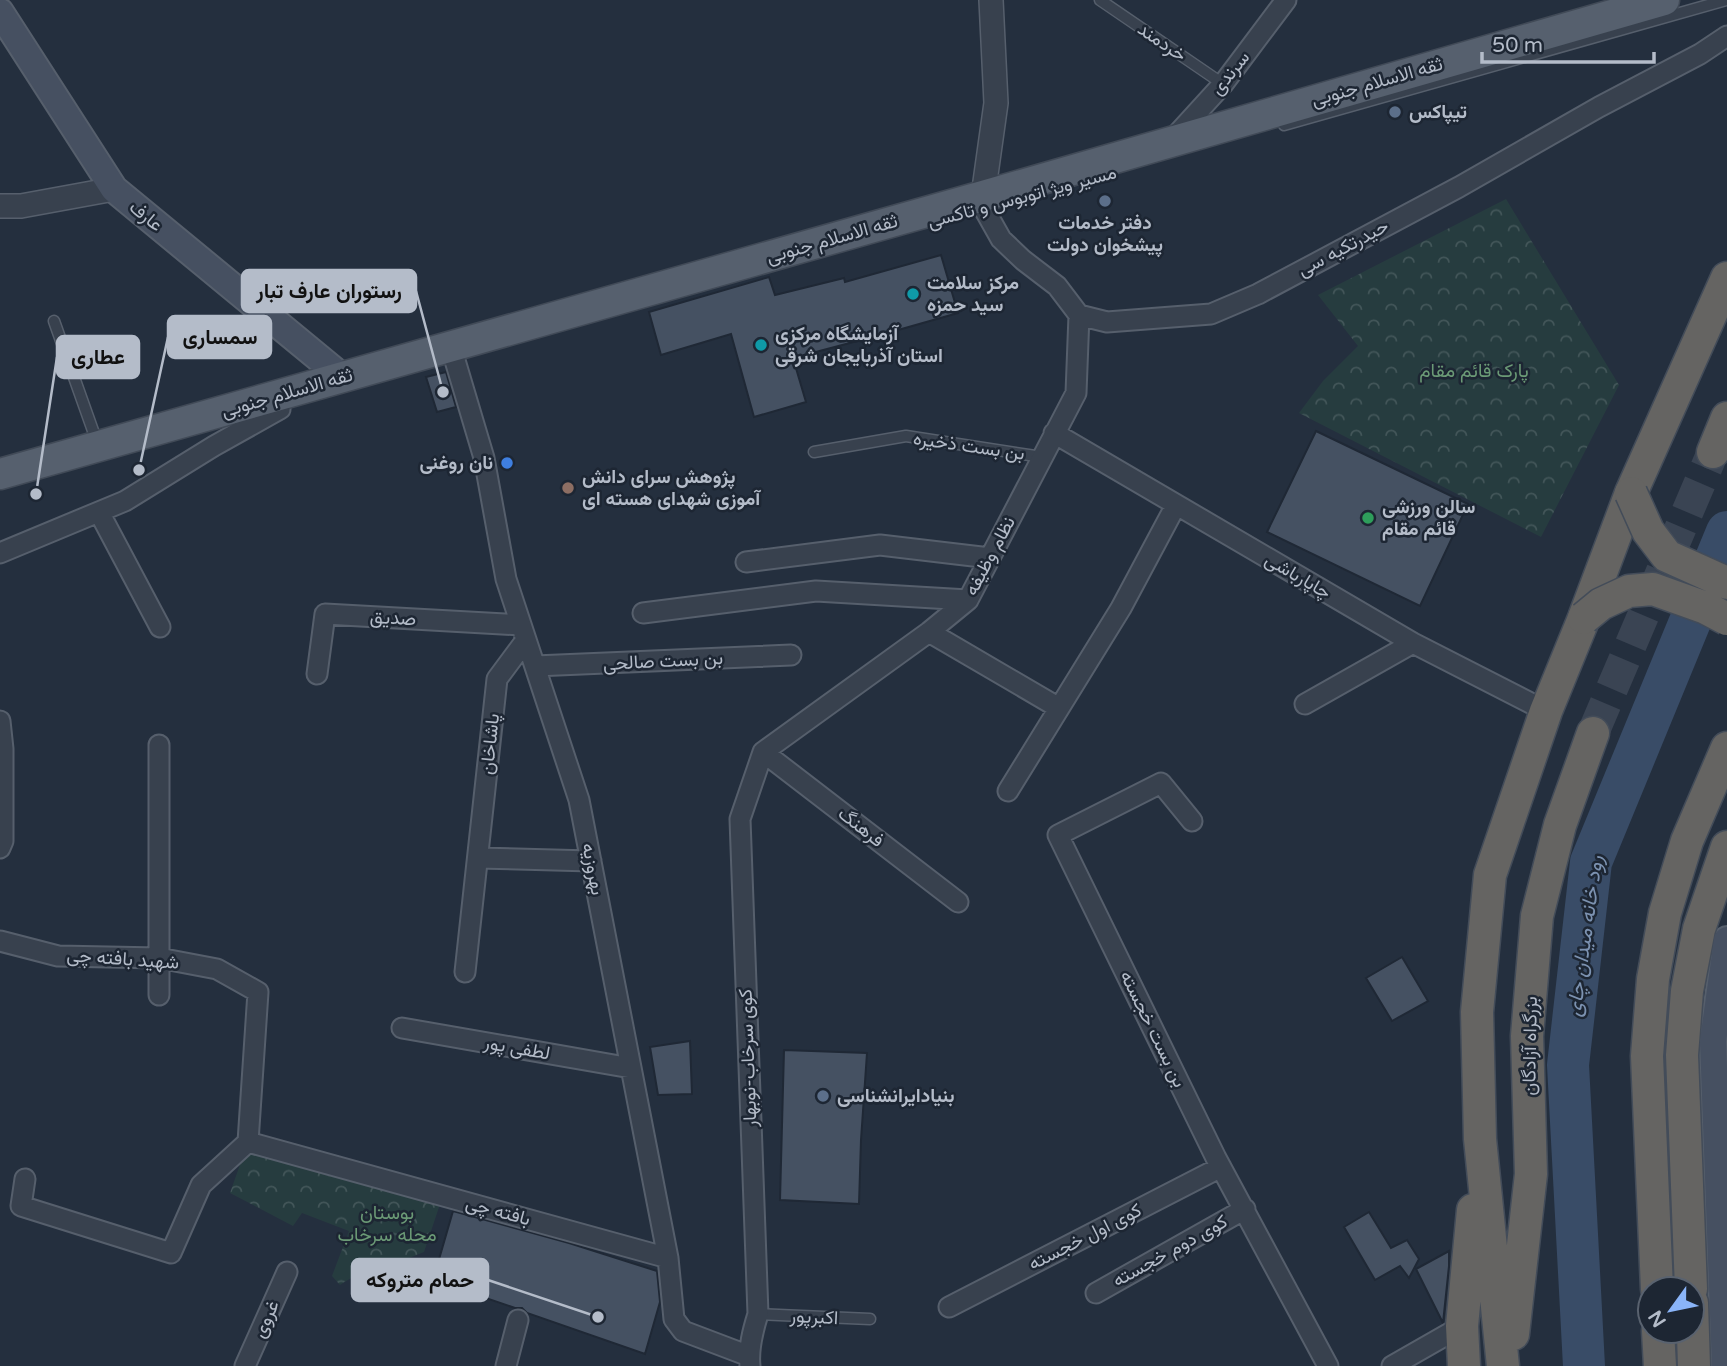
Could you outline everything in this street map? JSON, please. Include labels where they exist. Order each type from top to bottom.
[{"type":"highway","points":[[1503,1366],[1480,1139],[1477,1012],[1490,875],[1546,711],[1631,493],[1727,278]]},
{"type":"highway","points":[[1713,452],[1727,418]]},
{"type":"highway","points":[[1631,493],[1648,531],[1667,556],[1727,583]]},
{"type":"highway","points":[[1584,618],[1601,604],[1629,591],[1653,589],[1706,608],[1727,619]]},
{"type":"highway","name":"بزرگراه آزادگان","points":[[1509,1366],[1531,1174],[1527,1036],[1537,916],[1560,825],[1593,733]]},
{"type":"highway","points":[[1656,1275],[1647,1056],[1653,979],[1665,913],[1687,841],[1727,748]]},
{"type":"highway","points":[[1690,1275],[1682,1055],[1687,992],[1699,929],[1727,847]]},
{"type":"highway","points":[[1464,1366],[1462,1326],[1480,1139]]},
{"type":"highway","points":[[1659,1345],[1660,1366]]},
{"type":"highway","points":[[1694,1345],[1695,1366]]},
{"type":"main road","name":"ثقه الاسلام جنوبی","points":[[0,474],[98,446],[283,403],[342,377],[454,356],[987,202],[1170,142],[1664,0]]},
{"type":"main road","name":"عارف","points":[[4,27],[114,190],[342,377]]},
{"type":"main road","points":[[1726,1366],[1722,1155],[1713,1041],[1727,940]]},
{"type":"street","points":[[991,0],[996,103],[987,202],[1001,239],[1057,286],[1079,316]]},
{"type":"street","name":"سرندی","points":[[1170,142],[1223,83],[1286,0]]},
{"type":"street","name":"حیدرتکیه سی","points":[[1079,316],[1107,323],[1212,314],[1258,294],[1459,187],[1599,107],[1700,54],[1727,36]]},
{"type":"street","points":[[0,206],[21,206],[114,190]]},
{"type":"street","name":"نظام وظیفه","points":[[763,752],[929,632],[968,600],[1076,393],[1079,316]]},
{"type":"street","name":"بهروزیه","points":[[454,356],[484,458],[506,579],[579,800],[668,1258],[674,1319],[683,1331],[750,1361]]},
{"type":"street","points":[[0,553],[125,501],[283,403]]},
{"type":"street","name":"چاپارباشی","points":[[1055,433],[1413,643],[1546,711]]},
{"type":"street","points":[[1008,790],[1121,608],[1176,506]]},
{"type":"street","points":[[99,512],[160,627]]},
{"type":"street","points":[[746,562],[880,545],[990,558]]},
{"type":"street","points":[[643,613],[816,591],[968,600]]},
{"type":"street","name":"صدیق","points":[[317,674],[325,614],[524,632]]},
{"type":"street","name":"پاشاخان","points":[[465,972],[497,679],[524,632]]},
{"type":"street","points":[[929,632],[1059,708]]},
{"type":"street","points":[[1305,704],[1413,643]]},
{"type":"street","name":"بن بست صالحی","points":[[535,666],[790,655]]},
{"type":"street","points":[[0,721],[3,749],[3,841],[0,848]]},
{"type":"street","points":[[159,745],[159,995]]},
{"type":"street","name":"فرهنگ","points":[[763,752],[958,902]]},
{"type":"street","name":"کوی سرخاب-نوبهار","points":[[750,1361],[753,1328],[758,1314],[740,819],[763,752]]},
{"type":"street","name":"بن بست خجسته","points":[[1192,821],[1161,783],[1058,835],[1221,1167],[1328,1366]]},
{"type":"street","points":[[478,858],[591,861]]},
{"type":"street","name":"شهید بافته چی","points":[[0,941],[58,956],[159,958],[217,969],[258,992],[247,1142]]},
{"type":"street","name":"لطفی پور","points":[[402,1028],[631,1068]]},
{"type":"street","points":[[25,1179],[21,1206],[171,1253],[201,1185],[247,1142]]},
{"type":"street","name":"بافته چی","points":[[247,1142],[668,1258]]},
{"type":"street","name":"کوی اول خجسته","points":[[949,1307],[1221,1167]]},
{"type":"street","name":"کوی دوم خجسته","points":[[1096,1293],[1245,1209]]},
{"type":"street","name":"غروی","points":[[245,1366],[287,1272]]},
{"type":"street","points":[[506,1366],[518,1320]]},
{"type":"street","points":[[1392,1366],[1462,1326]]},
{"type":"lane","name":"خردمند","points":[[1100,0],[1223,83]]},
{"type":"lane","points":[[1276,127],[1726,0]]},
{"type":"lane","name":"مسیر ویژ اتوبوس و تاکسی","points":[[891,233],[987,202]]},
{"type":"lane","points":[[54,321],[98,446]]},
{"type":"lane","name":"بن بست ذخیره","points":[[814,452],[906,436],[1042,457]]},
{"type":"lane","name":"اکبرپور","points":[[758,1314],[870,1319]]},
{"type":"green space","name":"پارک قائم مقام","points":[[1506,199],[1619,385],[1541,537],[1299,413],[1323,381],[1358,346],[1318,295]]},
{"type":"green space","name":"بوستان محله سرخاب","points":[[248,1142],[441,1201],[424,1252],[359,1275],[340,1285],[332,1276],[349,1231],[302,1213],[293,1226],[230,1193]]},
{"type":"building","points":[[941,255],[958,313],[793,358],[806,402],[754,417],[731,334],[661,355],[649,312],[769,277],[775,295],[844,278],[845,282]]},
{"type":"building","points":[[446,372],[456,407],[437,412],[426,377]]},
{"type":"building","name":"سالن ورزشی قائم مقام","points":[[1316,431],[1468,504],[1420,606],[1267,532]]},
{"type":"building","points":[[1402,957],[1428,1001],[1392,1021],[1366,978]]},
{"type":"building","points":[[690,1041],[692,1094],[658,1095],[650,1047]]},
{"type":"building","name":"بنیادایرانشناسی","points":[[784,1050],[867,1053],[859,1204],[780,1200]]},
{"type":"building","points":[[453,1211],[657,1271],[660,1302],[645,1354],[527,1313],[522,1308],[515,1308],[433,1280]]},
{"type":"building","points":[[1369,1212],[1391,1248],[1407,1240],[1419,1259],[1409,1278],[1400,1266],[1375,1280],[1344,1227]]},
{"type":"building","points":[[1449,1251],[1449,1266],[1443,1323],[1416,1269]]},
{"type":"waterway","name":"رود خانه میدان چای","points":[[1584,1366],[1568,1065],[1591,862],[1727,532]]},
{"type":"tunnel","points":[[1593,733],[1713,452]]},
{"type":"place","name":"تیپاکس","points":[[1395,112]]},
{"type":"place","name":"دفتر خدمات پیشخوان دولت","points":[[1105,201]]},
{"type":"place","name":"مرکز سلامت سید حمزه","points":[[913,294]]},
{"type":"place","name":"آزمایشگاه مرکزی استان آذربایجان شرقی","points":[[761,345]]},
{"type":"place","name":"رستوران عارف تبار","points":[[443,392]]},
{"type":"place","name":"نان روغنی","points":[[507,463]]},
{"type":"place","name":"سمساری","points":[[139,470]]},
{"type":"place","name":"پژوهش سرای دانش آموزی شهدای هسته ای","points":[[568,488]]},
{"type":"place","name":"عطاری","points":[[36,494]]},
{"type":"place","name":"سالن ورزشی قائم مقام","points":[[1368,518]]},
{"type":"place","name":"بنیادایرانشناسی","points":[[823,1096]]},
{"type":"place","name":"حمام متروکه","points":[[598,1317]]}]
